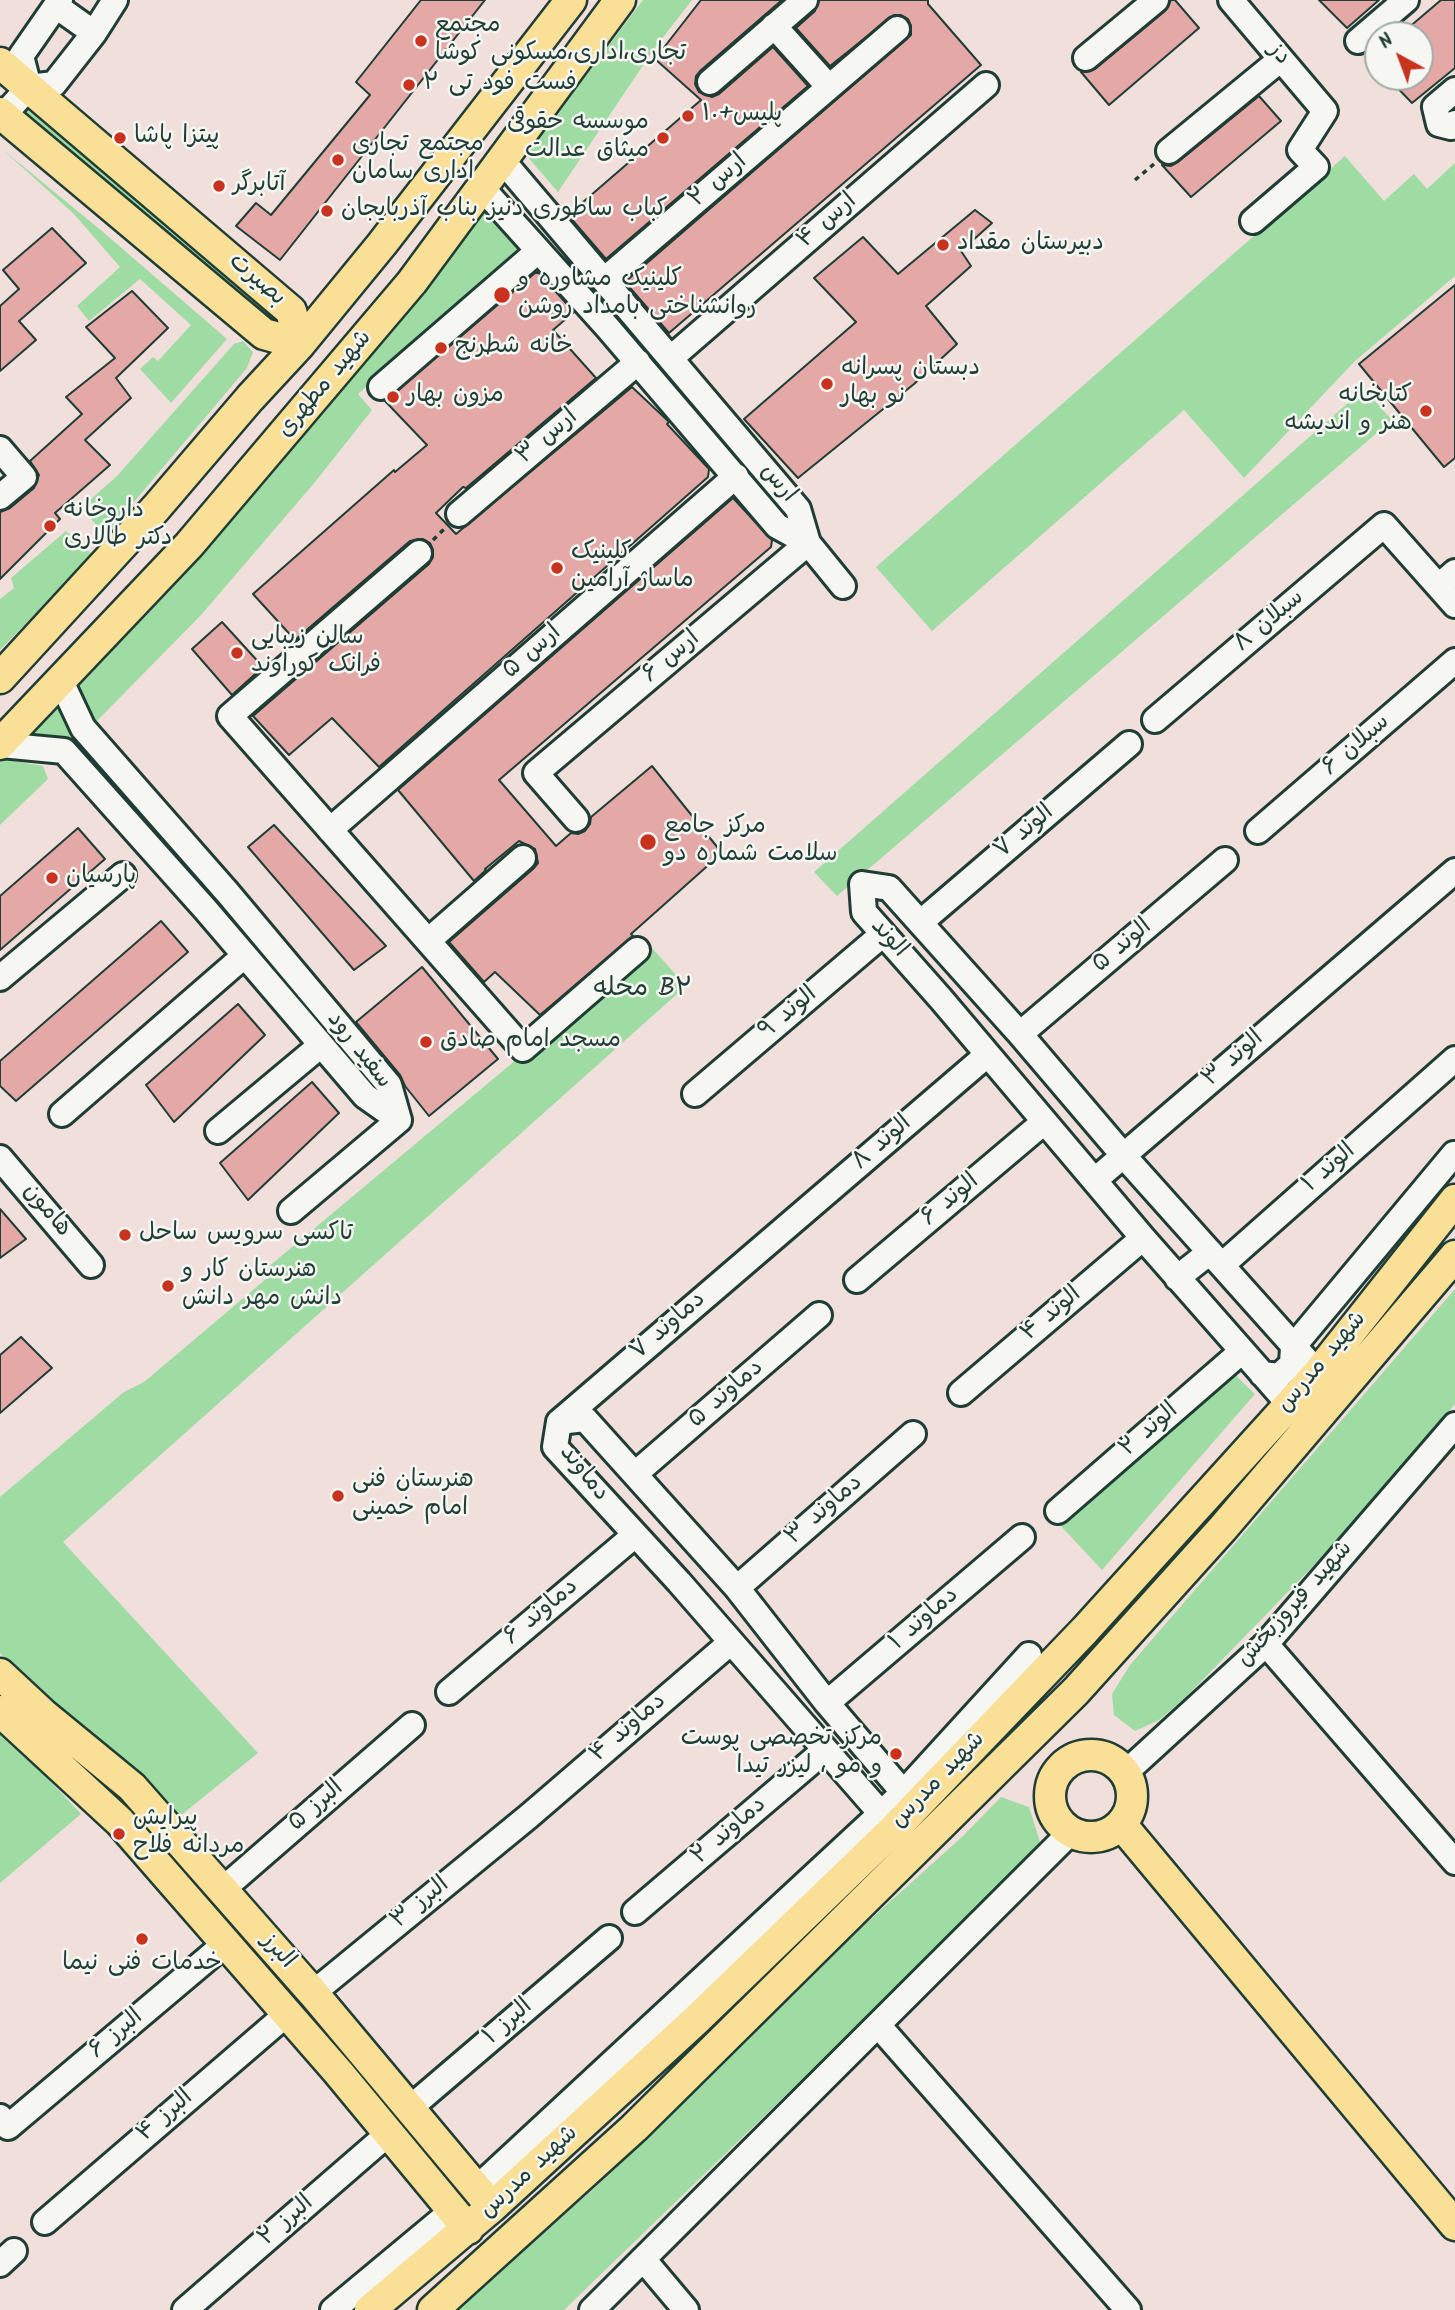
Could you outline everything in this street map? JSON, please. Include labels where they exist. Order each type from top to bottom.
[{"type":"main road","name":"شهید مطهری","points":[[0,678],[187,473],[300,344],[382,244],[570,0]]},
{"type":"main road","name":"شهید مطهری","points":[[0,745],[189,545],[412,282],[620,0]]},
{"type":"main road","name":"بصیرت","points":[[0,63],[291,311],[300,344]]},
{"type":"main road","name":"بصیرت","points":[[2,114],[264,334],[300,344]]},
{"type":"main road","points":[[187,473],[222,506]]},
{"type":"main road","name":"شهید مدرس","points":[[370,2310],[484,2198],[695,2021],[887,1821],[1085,1630],[1318,1373],[1455,1200]]},
{"type":"main road","name":"شهید مدرس","points":[[433,2310],[634,2128],[1076,1691],[1223,1528],[1455,1256]]},
{"type":"main road","points":[[0,1674],[34,1725]]},
{"type":"main road","points":[[0,1711],[34,1725]]},
{"type":"main road","name":"البرز","points":[[34,1725],[132,1787],[313,1993],[484,2198]]},
{"type":"main road","name":"البرز","points":[[34,1725],[288,2013],[460,2220]]},
{"type":"main road","points":[[1024,1744],[1056,1773]]},
{"type":"main road","points":[[1091,1754],[1104,1756],[1116,1763],[1125,1773],[1131,1785],[1133,1799],[1129,1813],[1111,1833],[1084,1837],[1070,1833],[1059,1824],[1052,1813],[1050,1786],[1065,1763],[1091,1754]]},
{"type":"main road","points":[[1121,1824],[1455,2225]]},
{"type":"main road","points":[[148,1854],[172,1833]]},
{"type":"main road","points":[[695,2021],[720,2043]]},
{"type":"main road","points":[[338,2072],[361,2050]]},
{"type":"street","points":[[2,114],[29,86],[54,84],[94,33],[114,0]]},
{"type":"street","points":[[710,82],[805,0]]},
{"type":"street","points":[[1086,58],[1156,0]]},
{"type":"street","name":"دز","points":[[1231,0],[1325,111],[1300,150],[1315,167],[1253,221]]},
{"type":"street","points":[[1358,41],[1406,0]]},
{"type":"street","points":[[29,86],[20,56],[58,3],[94,33]]},
{"type":"street","points":[[774,26],[829,87]]},
{"type":"street","name":"ارس ۲","points":[[604,280],[897,29]]},
{"type":"street","points":[[1169,151],[1281,58]]},
{"type":"street","name":"ارس ۴","points":[[671,358],[986,85]]},
{"type":"street","points":[[1455,90],[1435,107],[1438,124],[1451,127],[1455,123]]},
{"type":"street","name":"ارس","points":[[502,160],[798,509],[808,543]]},
{"type":"street","name":"ارس","points":[[483,189],[638,362],[777,526],[808,543]]},
{"type":"street","points":[[512,221],[513,207],[524,197],[533,196]]},
{"type":"street","points":[[381,387],[538,251]]},
{"type":"street","points":[[608,328],[630,310]]},
{"type":"street","name":"ارس ۳","points":[[459,514],[638,362]]},
{"type":"street","points":[[684,416],[705,399]]},
{"type":"street","points":[[0,449],[24,477],[0,497]]},
{"type":"street","name":"ارس ۵","points":[[330,830],[736,476]]},
{"type":"street","name":"سبلان ۸","points":[[1156,720],[1384,525],[1447,579]]},
{"type":"street","points":[[808,543],[843,586]]},
{"type":"street","name":"ارس ۶","points":[[576,819],[536,773],[808,543]]},
{"type":"street","points":[[419,554],[230,716],[523,1049],[637,950]]},
{"type":"street","points":[[1447,579],[1455,605]]},
{"type":"street","name":"سبلان ۶","points":[[1258,831],[1455,661]]},
{"type":"street","name":"سفید رود","points":[[60,679],[83,729],[227,891],[389,1085],[400,1120]]},
{"type":"street","name":"الوند ۷","points":[[921,922],[1129,744]]},
{"type":"street","name":"سفید رود","points":[[0,745],[64,751],[206,910],[360,1090],[400,1120]]},
{"type":"street","points":[[429,940],[523,858]]},
{"type":"street","name":"الوند ۵","points":[[1020,1034],[1225,860]]},
{"type":"street","name":"الوند ۳","points":[[1095,1180],[1455,871]]},
{"type":"street","points":[[0,978],[123,875]]},
{"type":"street","name":"الوند","points":[[1289,1404],[1177,1278],[864,912],[862,884],[889,888],[921,922],[1123,1155],[1318,1373]]},
{"type":"street","points":[[206,910],[227,891]]},
{"type":"street","name":"الوند ۹","points":[[695,1094],[883,934]]},
{"type":"street","points":[[61,1114],[244,956]]},
{"type":"street","points":[[941,999],[968,976]]},
{"type":"street","points":[[218,1131],[321,1045]]},
{"type":"street","points":[[1007,1078],[1037,1054]]},
{"type":"street","name":"الوند ۸","points":[[779,1233],[987,1055]]},
{"type":"street","name":"الوند ۱","points":[[1177,1278],[1216,1258],[1447,1066]]},
{"type":"street","points":[[360,1090],[380,1074]]},
{"type":"street","points":[[291,1212],[400,1120]]},
{"type":"street","name":"الوند ۶","points":[[857,1280],[1044,1122]]},
{"type":"street","points":[[1262,1374],[1279,1376],[1292,1364],[1293,1347],[1454,1154]]},
{"type":"street","name":"هامون","points":[[0,1158],[91,1265]]},
{"type":"street","name":"دماوند ۷","points":[[559,1422],[779,1233]]},
{"type":"street","name":"الوند ۴","points":[[961,1393],[1143,1238]]},
{"type":"street","name":"دماوند ۵","points":[[635,1474],[819,1315]]},
{"type":"street","name":"الوند ۲","points":[[1058,1511],[1241,1352]]},
{"type":"street","name":"دماوند","points":[[887,1821],[679,1582],[555,1447],[559,1422],[585,1419],[737,1588],[827,1703],[909,1800]]},
{"type":"street","name":"شهید فیروزبخش","points":[[1125,1773],[1266,1644],[1455,1425]]},
{"type":"street","name":"دماوند ۳","points":[[737,1588],[913,1434]]},
{"type":"street","name":"دماوند ۶","points":[[449,1692],[635,1535]]},
{"type":"street","name":"دماوند ۱","points":[[827,1703],[1022,1537]]},
{"type":"street","points":[[679,1582],[709,1558]]},
{"type":"street","name":"دماوند ۴","points":[[528,1816],[730,1643]]},
{"type":"street","points":[[1266,1644],[1455,1862]]},
{"type":"street","points":[[909,1800],[1029,1655]]},
{"type":"street","points":[[772,1691],[801,1670]]},
{"type":"street","name":"البرز ۵","points":[[222,1889],[412,1725]]},
{"type":"street","name":"دماوند ۲","points":[[635,1912],[824,1751]]},
{"type":"street","name":"البرز ۳","points":[[313,1993],[528,1816]]},
{"type":"street","points":[[484,2198],[887,1821]]},
{"type":"street","points":[[592,2310],[1070,1833]]},
{"type":"street","name":"البرز ۱","points":[[410,2108],[609,1938]]},
{"type":"street","name":"البرز ۶","points":[[4,2122],[226,1942]]},
{"type":"street","name":"البرز ۴","points":[[45,2222],[288,2013]]},
{"type":"street","points":[[878,2025],[1128,2310]]},
{"type":"street","name":"البرز ۲","points":[[185,2310],[388,2134]]},
{"type":"street","points":[[333,2310],[460,2220]]},
{"type":"street","points":[[643,2259],[686,2310]]},
{"type":"path","points":[[419,554],[459,514]]},
{"type":"green space","points":[[643,0],[692,0],[654,49],[558,192],[526,155]]},
{"type":"green space","points":[[27,102],[282,319],[271,328],[17,115]]},
{"type":"green space","points":[[2,149],[227,339],[171,403],[140,369],[153,357],[158,361],[191,325],[140,279],[89,321],[77,306],[120,267],[74,214]]},
{"type":"green space","points":[[1345,156],[1384,201],[1414,174],[1427,189],[1455,163],[1455,276],[1355,361],[1244,478],[1184,410],[932,631],[876,567]]},
{"type":"green space","points":[[487,208],[525,251],[358,394],[372,410],[315,482],[201,615],[93,725],[81,704],[77,676],[474,210]]},
{"type":"green space","points":[[243,341],[253,352],[247,368],[133,503],[130,513],[109,539],[81,508],[117,476],[234,344]]},
{"type":"green space","points":[[1364,389],[1392,420],[837,896],[814,872]]},
{"type":"green space","points":[[66,531],[93,555],[0,650],[0,599],[14,588],[11,578]]},
{"type":"green space","points":[[60,705],[208,888],[206,895],[80,758],[25,740]]},
{"type":"green space","points":[[2,759],[43,766],[48,779],[0,825],[0,761]]},
{"type":"green space","points":[[651,947],[686,986],[63,1542],[258,1753],[180,1816],[135,1768],[24,1681],[0,1653],[0,1497],[124,1392],[144,1382],[266,1279],[267,1268]]},
{"type":"green space","points":[[1455,1289],[1455,1404],[1392,1481],[1186,1697],[1159,1720],[1135,1731],[1114,1715],[1112,1694],[1130,1665]]},
{"type":"green space","points":[[1231,1371],[1255,1394],[1102,1570],[1060,1525]]},
{"type":"green space","points":[[0,1728],[81,1814],[0,1883]]},
{"type":"green space","points":[[1001,1797],[1029,1807],[1040,1842],[1014,1872],[972,1909],[970,1926],[786,2095],[564,2310],[453,2310],[590,2192],[823,1962],[963,1836]]},
{"type":"building","points":[[421,0],[485,0],[280,260],[236,226],[256,203],[271,215],[370,95],[356,82]]},
{"type":"building","points":[[701,0],[782,0],[700,71],[695,84],[699,92],[712,97],[719,94],[773,47],[808,86],[606,259],[568,215],[701,100],[655,59]]},
{"type":"building","points":[[819,0],[928,0],[928,4],[981,65],[669,333],[625,282],[911,35],[908,19],[894,15],[830,66],[796,28],[815,11]]},
{"type":"building","points":[[1171,0],[1175,0],[1199,28],[1109,105],[1081,72],[1095,69],[1165,11]]},
{"type":"building","points":[[1319,0],[1379,0],[1347,28]]},
{"type":"building","points":[[1441,0],[1455,0],[1455,68],[1434,85],[1434,21],[1416,21]]},
{"type":"building","points":[[1400,91],[1427,91],[1412,103]]},
{"type":"building","points":[[1259,96],[1281,121],[1191,197],[1162,165],[1171,166],[1178,162]]},
{"type":"building","points":[[975,210],[992,223],[961,251],[971,266],[926,306],[957,344],[914,384],[798,478],[744,419],[856,322],[814,278],[863,237],[898,274]]},
{"type":"building","points":[[52,228],[86,263],[19,321],[36,340],[0,371],[0,306],[19,289],[3,270]]},
{"type":"building","points":[[535,273],[539,273],[574,312],[553,330],[596,378],[466,488],[463,487],[436,513],[456,534],[632,387],[669,422],[667,424],[709,469],[708,477],[379,767],[332,718],[289,755],[253,716],[429,564],[433,550],[430,543],[423,539],[410,541],[295,640],[253,594],[394,470],[395,472],[427,445],[385,401]]},
{"type":"building","name":"کتابخانه هنر و اندیشه","points":[[1455,285],[1455,458],[1444,467],[1359,364]]},
{"type":"building","points":[[132,291],[168,328],[116,378],[131,398],[85,440],[110,465],[55,513],[60,519],[0,579],[0,512],[10,508],[34,488],[39,475],[30,461],[82,414],[66,397],[115,358],[86,327]]},
{"type":"building","points":[[733,498],[772,540],[771,547],[499,780],[556,846],[571,833],[585,831],[591,817],[652,766],[722,853],[631,934],[633,936],[540,1015],[495,972],[484,982],[449,942],[533,869],[538,863],[535,849],[519,841],[474,881],[398,790]]},
{"type":"building","points":[[222,622],[263,667],[232,695],[192,649]]},
{"type":"building","points":[[274,825],[386,946],[354,970],[248,847]]},
{"type":"building","name":"پارسیان","points":[[78,828],[105,859],[0,950],[0,896]]},
{"type":"building","points":[[161,921],[188,952],[16,1101],[0,1086],[0,1061]]},
{"type":"building","name":"مسجد امام صادق","points":[[422,967],[498,1059],[429,1116],[405,1086],[400,1075],[356,1022]]},
{"type":"building","points":[[238,1004],[265,1035],[174,1122],[146,1085]]},
{"type":"building","points":[[312,1082],[339,1113],[248,1200],[220,1163]]},
{"type":"building","points":[[0,1209],[26,1239],[0,1258]]},
{"type":"building","points":[[21,1337],[52,1368],[0,1413],[0,1355]]},
{"type":"place","name":"مجتمع تجاری،اداری،مسکونی کوشا","points":[[421,41]]},
{"type":"place","name":"فست فود تی ۲","points":[[409,85]]},
{"type":"place","name":"پلیس+۱۰","points":[[688,116]]},
{"type":"place","name":"پیتزا پاشا","points":[[120,138]]},
{"type":"place","name":"موسسه حقوقی میثاق عدالت","points":[[663,138]]},
{"type":"place","name":"مجتمع تجاری اداری سامان","points":[[338,160]]},
{"type":"place","name":"آتابرگر","points":[[219,186]]},
{"type":"place","name":"کباب ساطوری دنیز بناب آذربایجان","points":[[327,211]]},
{"type":"place","name":"دبیرستان مقداد","points":[[943,245]]},
{"type":"place","name":"کلینیک مشاوره و روانشناختی بامداد روشن","points":[[502,295]]},
{"type":"place","name":"خانه شطرنج","points":[[441,348]]},
{"type":"place","name":"دبستان پسرانه نو بهار","points":[[827,384]]},
{"type":"place","name":"مزون بهار","points":[[393,397]]},
{"type":"place","name":"کتابخانه هنر و اندیشه","points":[[1426,411]]},
{"type":"place","name":"داروخانه دکتر طالاری","points":[[50,526]]},
{"type":"place","name":"کلینیک ماساژ آرامین","points":[[557,568]]},
{"type":"place","name":"سالن زیبایی فرانک کوراوند","points":[[237,653]]},
{"type":"place","name":"مرکز جامع سلامت شماره دو","points":[[648,842]]},
{"type":"place","name":"پارسیان","points":[[52,878]]},
{"type":"place","name":"مسجد امام صادق","points":[[426,1042]]},
{"type":"place","name":"تاکسی سرویس ساحل","points":[[125,1235]]},
{"type":"place","name":"هنرستان کار و دانش مهر دانش","points":[[168,1286]]},
{"type":"place","name":"هنرستان فنی امام خمینی","points":[[338,1496]]},
{"type":"place","name":"مرکز تخصصی پوست و مو ، لیزر تیدا","points":[[896,1754]]},
{"type":"place","name":"پیرایش مردانه فلاح","points":[[119,1834]]},
{"type":"place","name":"خدمات فنی نیما","points":[[142,1939]]},
{"type":"district","name":"محله B۲","points":[[643,991]]}]
